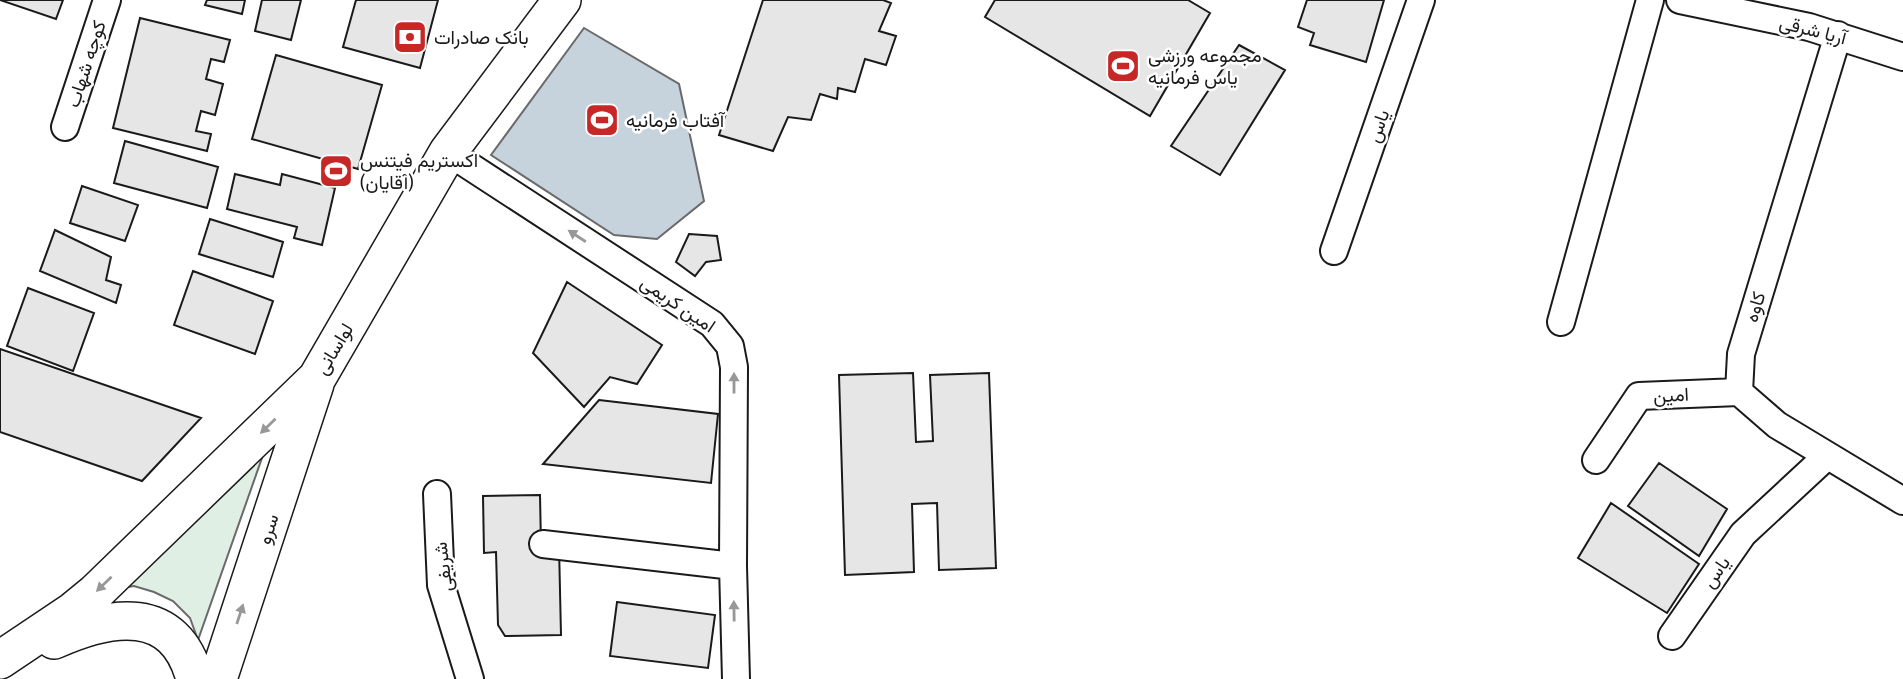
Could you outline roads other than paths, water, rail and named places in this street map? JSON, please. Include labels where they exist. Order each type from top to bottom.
[{"type":"main road","name":"لواسانی","points":[[0,663],[95,593],[317,378],[448,152],[562,0]]},
{"type":"main road","name":"سرو","points":[[218,679],[317,378]]},
{"type":"main road","points":[[0,663],[78,629],[123,619],[146,623],[165,632],[182,649],[195,679]]},
{"type":"street","name":"کوچه شهاب","points":[[65,127],[107,0]]},
{"type":"street","name":"یاس","points":[[1334,251],[1421,0]]},
{"type":"street","points":[[1561,322],[1650,0]]},
{"type":"street","name":"آریا شرقی","points":[[1680,0],[1838,35],[1903,57]]},
{"type":"street","name":"کاوه","points":[[1739,391],[1741,354],[1838,35]]},
{"type":"street","name":"امین کریمی","points":[[448,152],[712,324],[730,346],[734,367],[733,566],[736,679]]},
{"type":"street","points":[[1739,391],[1777,425],[1903,501]]},
{"type":"street","name":"امین","points":[[1596,460],[1639,396],[1739,391]]},
{"type":"street","name":"یاس","points":[[1672,636],[1743,534],[1827,456]]},
{"type":"street","name":"شریفی","points":[[436,494],[441,585],[470,679]]},
{"type":"street","points":[[543,544],[733,566]]},
{"type":"place","name":"بانک صادرات","points":[[410,37]]},
{"type":"place","name":"مجموعه ورزشی یاس فرمانیه","points":[[1123,66]]},
{"type":"place","name":"آفتاب فرمانیه","points":[[602,120]]},
{"type":"place","name":"اکستریم فیتنس (آقایان)","points":[[336,171]]}]
